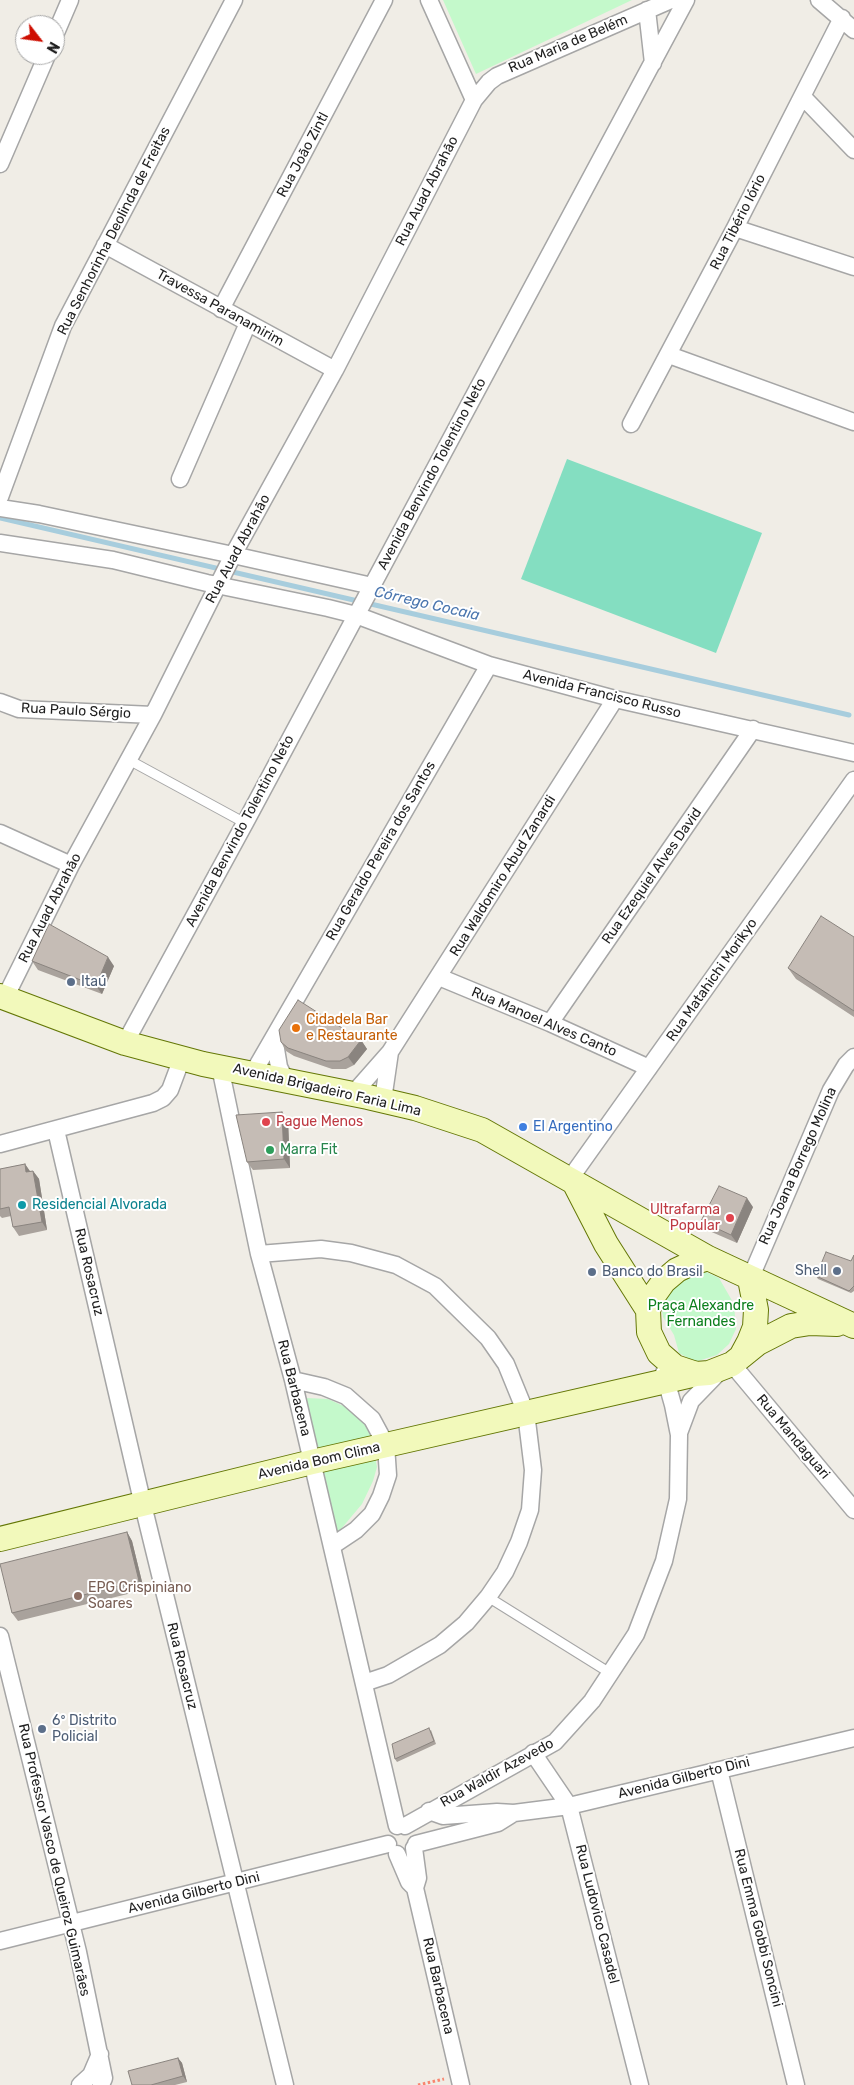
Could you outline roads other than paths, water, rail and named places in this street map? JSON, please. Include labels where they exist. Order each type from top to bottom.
[{"type":"main road","name":"Avenida Brigadeiro Faria Lima","points":[[2,997],[125,1043],[220,1067],[253,1072],[383,1100],[482,1130],[708,1258],[750,1280],[852,1324]]},
{"type":"main road","name":"Rua Waldir Azevedo","points":[[572,1181],[606,1244],[648,1310],[648,1332],[659,1354]]},
{"type":"main road","points":[[648,1310],[654,1295],[664,1281],[677,1270],[708,1258]]},
{"type":"main road","points":[[731,1364],[749,1342],[755,1327],[756,1310],[750,1280]]},
{"type":"main road","name":"Avenida Bom Clima","points":[[0,1539],[312,1462],[696,1374],[731,1364],[774,1333],[792,1326],[810,1323],[852,1324]]},
{"type":"main road","points":[[639,1388],[653,1370],[659,1354],[674,1367],[696,1374]]},
{"type":"street","points":[[64,15],[70,0]]},
{"type":"street","name":"Rua Senhorinha Deolinda de Freitas","points":[[0,497],[63,326],[234,0]]},
{"type":"street","name":"Rua João Zintl","points":[[221,309],[384,0]]},
{"type":"street","points":[[429,0],[474,100]]},
{"type":"street","name":"Rua Maria de Belém","points":[[474,100],[489,82],[497,76],[671,0]]},
{"type":"street","name":"Avenida Benvindo Tolentino Neto","points":[[125,1043],[246,824],[686,0]]},
{"type":"street","points":[[820,0],[854,30]]},
{"type":"street","points":[[647,10],[652,64]]},
{"type":"street","name":"Rua Tibério Iório","points":[[632,424],[803,97],[842,18]]},
{"type":"street","points":[[0,164],[43,65]]},
{"type":"street","points":[[803,97],[854,150]]},
{"type":"street","name":"Rua Auad Abrahão","points":[[2,997],[153,715],[231,558],[335,370],[474,100]]},
{"type":"street","points":[[735,228],[854,267]]},
{"type":"street","name":"Travessa Paranamirim","points":[[105,245],[335,370]]},
{"type":"street","points":[[180,479],[248,323]]},
{"type":"street","points":[[669,355],[854,422]]},
{"type":"street","points":[[0,508],[39,514],[370,589]]},
{"type":"street","name":"Avenida Francisco Russo","points":[[0,543],[113,560],[220,581],[358,613],[489,665],[615,699],[854,753]]},
{"type":"street","name":"Rua Geraldo Pereira dos Santos","points":[[253,1072],[489,665]]},
{"type":"street","name":"Rua Waldomiro Abud Zanardi","points":[[353,1094],[390,1052],[615,699]]},
{"type":"street","name":"Rua Paulo Sérgio","points":[[0,702],[24,709],[153,715]]},
{"type":"street","name":"Rua Ezequiel Alves David","points":[[550,1023],[753,729]]},
{"type":"street","name":"Rua Matahichi Morikyo","points":[[572,1181],[854,780]]},
{"type":"street","points":[[0,833],[71,865]]},
{"type":"street","name":"Rua Manoel Alves Canto","points":[[439,977],[550,1023],[650,1068]]},
{"type":"street","points":[[274,1037],[279,1067],[285,1079]]},
{"type":"street","name":"Rua Waldomiro Abud Zanardi","points":[[383,1100],[390,1052]]},
{"type":"street","name":"Rua Joana Borrego Molina","points":[[750,1280],[757,1259],[831,1090],[846,1065],[854,1057]]},
{"type":"street","points":[[0,1144],[56,1130],[163,1098],[174,1085],[182,1058]]},
{"type":"street","name":"Rua Barbacena","points":[[220,1067],[259,1254],[293,1380],[364,1683],[401,1826]]},
{"type":"street","name":"Rua Rosacruz","points":[[56,1130],[143,1505],[284,2085]]},
{"type":"street","points":[[259,1254],[321,1249],[351,1253],[396,1266],[435,1286],[488,1338],[506,1364],[526,1413],[534,1470],[530,1510],[519,1542],[505,1572],[488,1597],[466,1623],[440,1645],[388,1676],[364,1683]]},
{"type":"street","name":"Rua Waldir Azevedo","points":[[401,1826],[554,1742],[572,1725],[592,1700],[636,1634],[664,1561],[678,1499],[679,1435],[659,1354]]},
{"type":"street","name":"Rua Waldir Azevedo","points":[[679,1435],[691,1400],[731,1364]]},
{"type":"street","name":"Rua Mandaguari","points":[[731,1364],[854,1510]]},
{"type":"street","points":[[293,1380],[324,1387],[346,1396],[372,1418],[386,1446],[388,1475],[372,1514],[356,1530],[332,1546]]},
{"type":"street","name":"Rua Professor Vasco de Queiroz Guimarães","points":[[0,1636],[2,1656],[70,1924],[100,2054],[104,2078],[101,2085]]},
{"type":"street","name":"Avenida Gilberto Dini","points":[[429,1811],[443,1816],[497,1812],[514,1813],[569,1806],[854,1738]]},
{"type":"street","name":"Rua Ludovico Casadel","points":[[533,1753],[569,1806],[640,2085]]},
{"type":"street","name":"Rua Emma Gobbi Soncini","points":[[719,1770],[796,2085]]},
{"type":"street","name":"Avenida Gilberto Dini","points":[[415,1846],[498,1823],[514,1813]]},
{"type":"street","points":[[401,1826],[413,1830],[417,1839],[415,1846],[406,1854],[392,1849],[389,1834],[401,1826]]},
{"type":"street","name":"Rua Barbacena","points":[[415,1846],[418,1878],[415,1888],[460,2080]]},
{"type":"street","name":"Rua Barbacena","points":[[392,1849],[409,1882],[415,1888]]},
{"type":"street","name":"Avenida Gilberto Dini","points":[[0,1941],[235,1882],[392,1849]]},
{"type":"street","points":[[80,2085],[91,2075],[100,2054]]},
{"type":"lane","points":[[129,760],[246,824]]},
{"type":"lane","points":[[488,1597],[610,1673]]},
{"type":"waterway","name":"Córrego Cocaia","points":[[0,518],[849,715]]},
{"type":"place","name":"Itaú","points":[[71,982]]},
{"type":"place","name":"Cidadela Bar e Restaurante","points":[[296,1028]]},
{"type":"place","name":"Pague Menos","points":[[266,1122]]},
{"type":"place","name":"El Argentino","points":[[523,1127]]},
{"type":"place","name":"Marra Fit","points":[[270,1150]]},
{"type":"place","name":"Residencial Alvorada","points":[[22,1205]]},
{"type":"place","name":"Ultrafarma Popular","points":[[730,1218]]},
{"type":"place","name":"Shell","points":[[837,1271]]},
{"type":"place","name":"Banco do Brasil","points":[[592,1272]]},
{"type":"place","name":"EPG Crispiniano Soares","points":[[78,1596]]},
{"type":"place","name":"6º Distrito Policial","points":[[42,1729]]},
{"type":"park label","name":"Praça Alexandre Fernandes","points":[[701,1314]]}]
